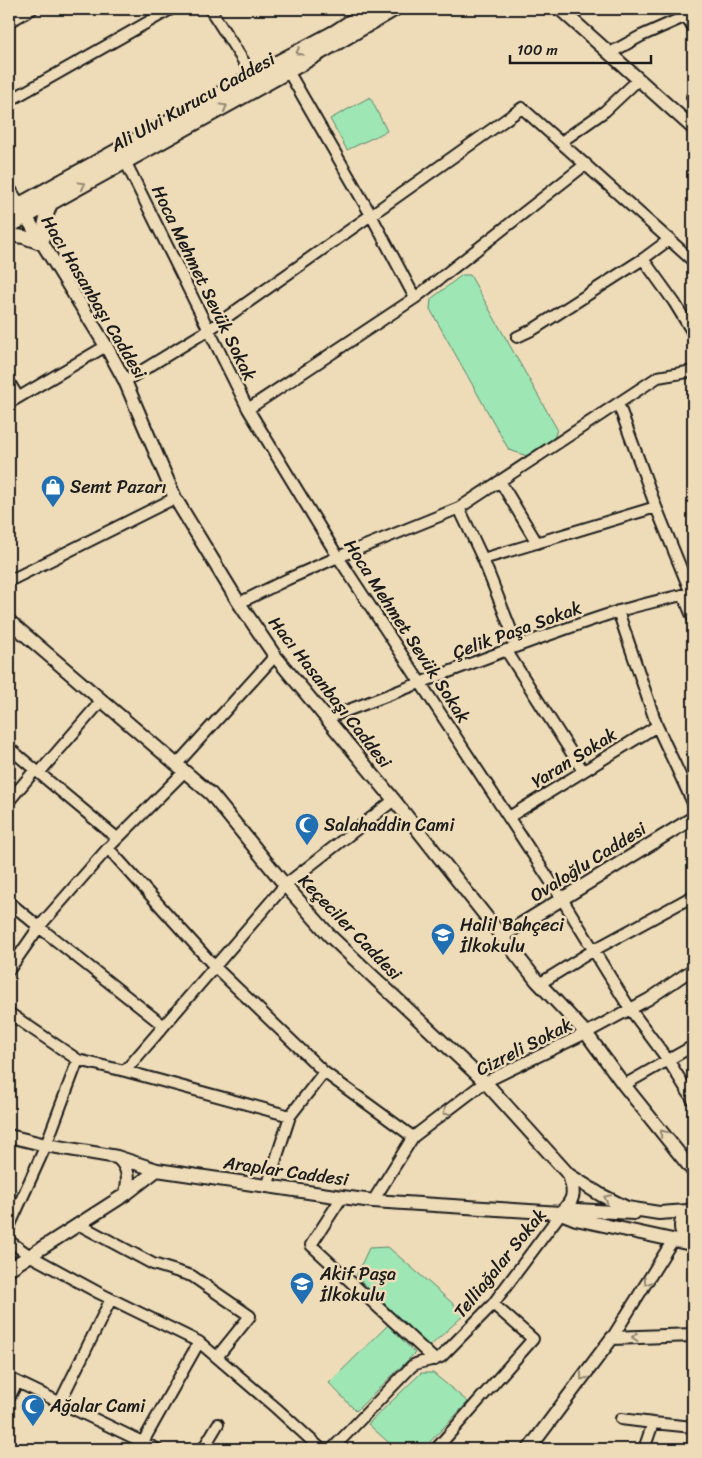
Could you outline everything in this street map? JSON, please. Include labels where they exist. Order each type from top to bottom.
[{"type":"main road","name":"Ali Ulvi Kurucu Caddesi","points":[[9,226],[17,211],[252,76],[334,33],[371,9]]},
{"type":"main road","name":"Ali Ulvi Kurucu Caddesi","points":[[17,211],[52,201],[288,72],[394,9]]},
{"type":"street","points":[[9,22],[32,9]]},
{"type":"street","points":[[9,101],[171,9]]},
{"type":"street","points":[[210,9],[252,76]]},
{"type":"street","points":[[560,9],[693,128]]},
{"type":"street","points":[[610,53],[641,36],[689,14],[693,27]]},
{"type":"street","points":[[288,72],[415,298]]},
{"type":"street","points":[[561,142],[605,112],[638,80]]},
{"type":"street","points":[[125,381],[210,329],[522,108],[693,261]]},
{"type":"street","name":"Hoca Mehmet Sevük Sokak","points":[[125,161],[210,329],[248,409],[338,557],[562,899],[630,1009],[668,1060],[693,1100]]},
{"type":"street","points":[[248,409],[415,298],[586,164]]},
{"type":"street","name":"Hacı Hasanbaşı Caddesi","points":[[9,188],[17,211],[43,244],[106,346],[125,381],[175,498],[239,603],[275,656],[394,800],[539,984],[586,1033],[624,1085],[693,1171]]},
{"type":"street","points":[[9,235],[24,237],[43,244],[42,231],[44,219],[52,201]]},
{"type":"street","points":[[517,337],[534,329],[643,259],[670,239]]},
{"type":"street","points":[[643,259],[674,302],[693,334]]},
{"type":"street","points":[[9,403],[106,346]]},
{"type":"street","points":[[239,603],[338,557],[459,508],[658,377],[693,371]]},
{"type":"street","points":[[9,382],[18,396]]},
{"type":"street","points":[[618,402],[689,593],[693,618]]},
{"type":"street","points":[[500,481],[537,543]]},
{"type":"street","points":[[9,581],[175,498]]},
{"type":"street","points":[[483,559],[656,506]]},
{"type":"street","points":[[459,508],[483,559],[517,645]]},
{"type":"street","name":"Çelik Paşa Sokak","points":[[327,718],[517,645],[618,611],[689,593]]},
{"type":"street","points":[[618,611],[657,726],[693,804]]},
{"type":"street","name":"Keçeciler Caddesi","points":[[9,621],[211,794],[285,885],[330,936],[485,1082],[569,1175],[601,1195],[627,1208],[659,1213],[691,1209]]},
{"type":"street","points":[[506,650],[583,771]]},
{"type":"street","points":[[9,970],[39,928],[181,767],[275,656]]},
{"type":"street","points":[[9,801],[102,700]]},
{"type":"street","name":"Yaran Sokak","points":[[509,817],[657,726]]},
{"type":"street","points":[[9,748],[117,838]]},
{"type":"street","points":[[125,1071],[285,885],[394,800]]},
{"type":"street","name":"Ovaloğlu Caddesi","points":[[502,936],[693,818]]},
{"type":"street","points":[[108,848],[215,968],[324,1072],[413,1137]]},
{"type":"street","points":[[539,984],[594,950],[693,896]]},
{"type":"street","points":[[9,902],[39,928],[164,1026]]},
{"type":"street","name":"Cizreli Sokak","points":[[373,1201],[413,1137],[485,1082],[586,1033],[649,999],[693,969]]},
{"type":"street","points":[[9,1013],[78,1060],[290,1116]]},
{"type":"street","points":[[624,1085],[693,1046]]},
{"type":"street","points":[[9,1227],[46,1145],[78,1060]]},
{"type":"street","points":[[266,1187],[290,1116],[324,1072]]},
{"type":"street","name":"Araplar Caddesi","points":[[9,1136],[46,1145],[117,1157],[156,1170],[373,1201],[562,1213],[576,1210],[659,1213]]},
{"type":"street","points":[[117,1157],[126,1166],[128,1172],[129,1178],[126,1194]]},
{"type":"street","points":[[9,1269],[126,1194],[156,1170]]},
{"type":"street","points":[[569,1175],[602,1212],[640,1233]]},
{"type":"street","points":[[562,1213],[573,1198],[573,1187],[569,1175]]},
{"type":"street","points":[[342,1197],[312,1245],[435,1360]]},
{"type":"street","points":[[691,1209],[684,1216],[681,1228],[686,1240],[692,1244]]},
{"type":"street","name":"Araplar Caddesi","points":[[562,1213],[576,1219],[692,1244]]},
{"type":"street","name":"Telliağalar Sokak","points":[[332,1449],[412,1366],[441,1357],[493,1304],[562,1213]]},
{"type":"street","points":[[78,1224],[153,1264],[192,1276],[250,1316],[217,1357]]},
{"type":"street","points":[[529,1449],[612,1338],[673,1240]]},
{"type":"street","points":[[9,1242],[29,1255],[111,1299],[199,1342],[321,1449]]},
{"type":"street","points":[[59,1404],[111,1299]]},
{"type":"street","points":[[436,1449],[534,1339],[493,1304]]},
{"type":"street","points":[[612,1338],[693,1335]]},
{"type":"street","points":[[141,1446],[199,1342]]},
{"type":"street","points":[[9,1398],[13,1380],[141,1446],[157,1449]]},
{"type":"street","points":[[621,1419],[693,1427]]},
{"type":"street","points":[[644,1449],[653,1423]]},
{"type":"street","points":[[203,1449],[218,1424]]},
{"type":"green space","points":[[370,97],[387,131],[347,150],[330,119]]},
{"type":"green space","points":[[462,275],[470,275],[557,429],[553,442],[527,456],[509,450],[430,309],[431,299]]},
{"type":"green space","points":[[388,1247],[465,1314],[429,1347],[356,1276],[369,1248]]},
{"type":"green space","points":[[388,1325],[415,1353],[356,1411],[329,1383]]},
{"type":"green space","points":[[421,1373],[433,1373],[468,1402],[423,1449],[396,1449],[368,1424]]},
{"type":"place","name":"Semt Pazarı","points":[[53,508]]},
{"type":"place","name":"Salahaddin Cami","points":[[307,846]]},
{"type":"place","name":"Halil Bahçeci İlkokulu","points":[[443,956]]},
{"type":"place","name":"Akif Paşa İlkokulu","points":[[302,1305]]},
{"type":"place","name":"Ağalar Cami","points":[[33,1427]]}]
